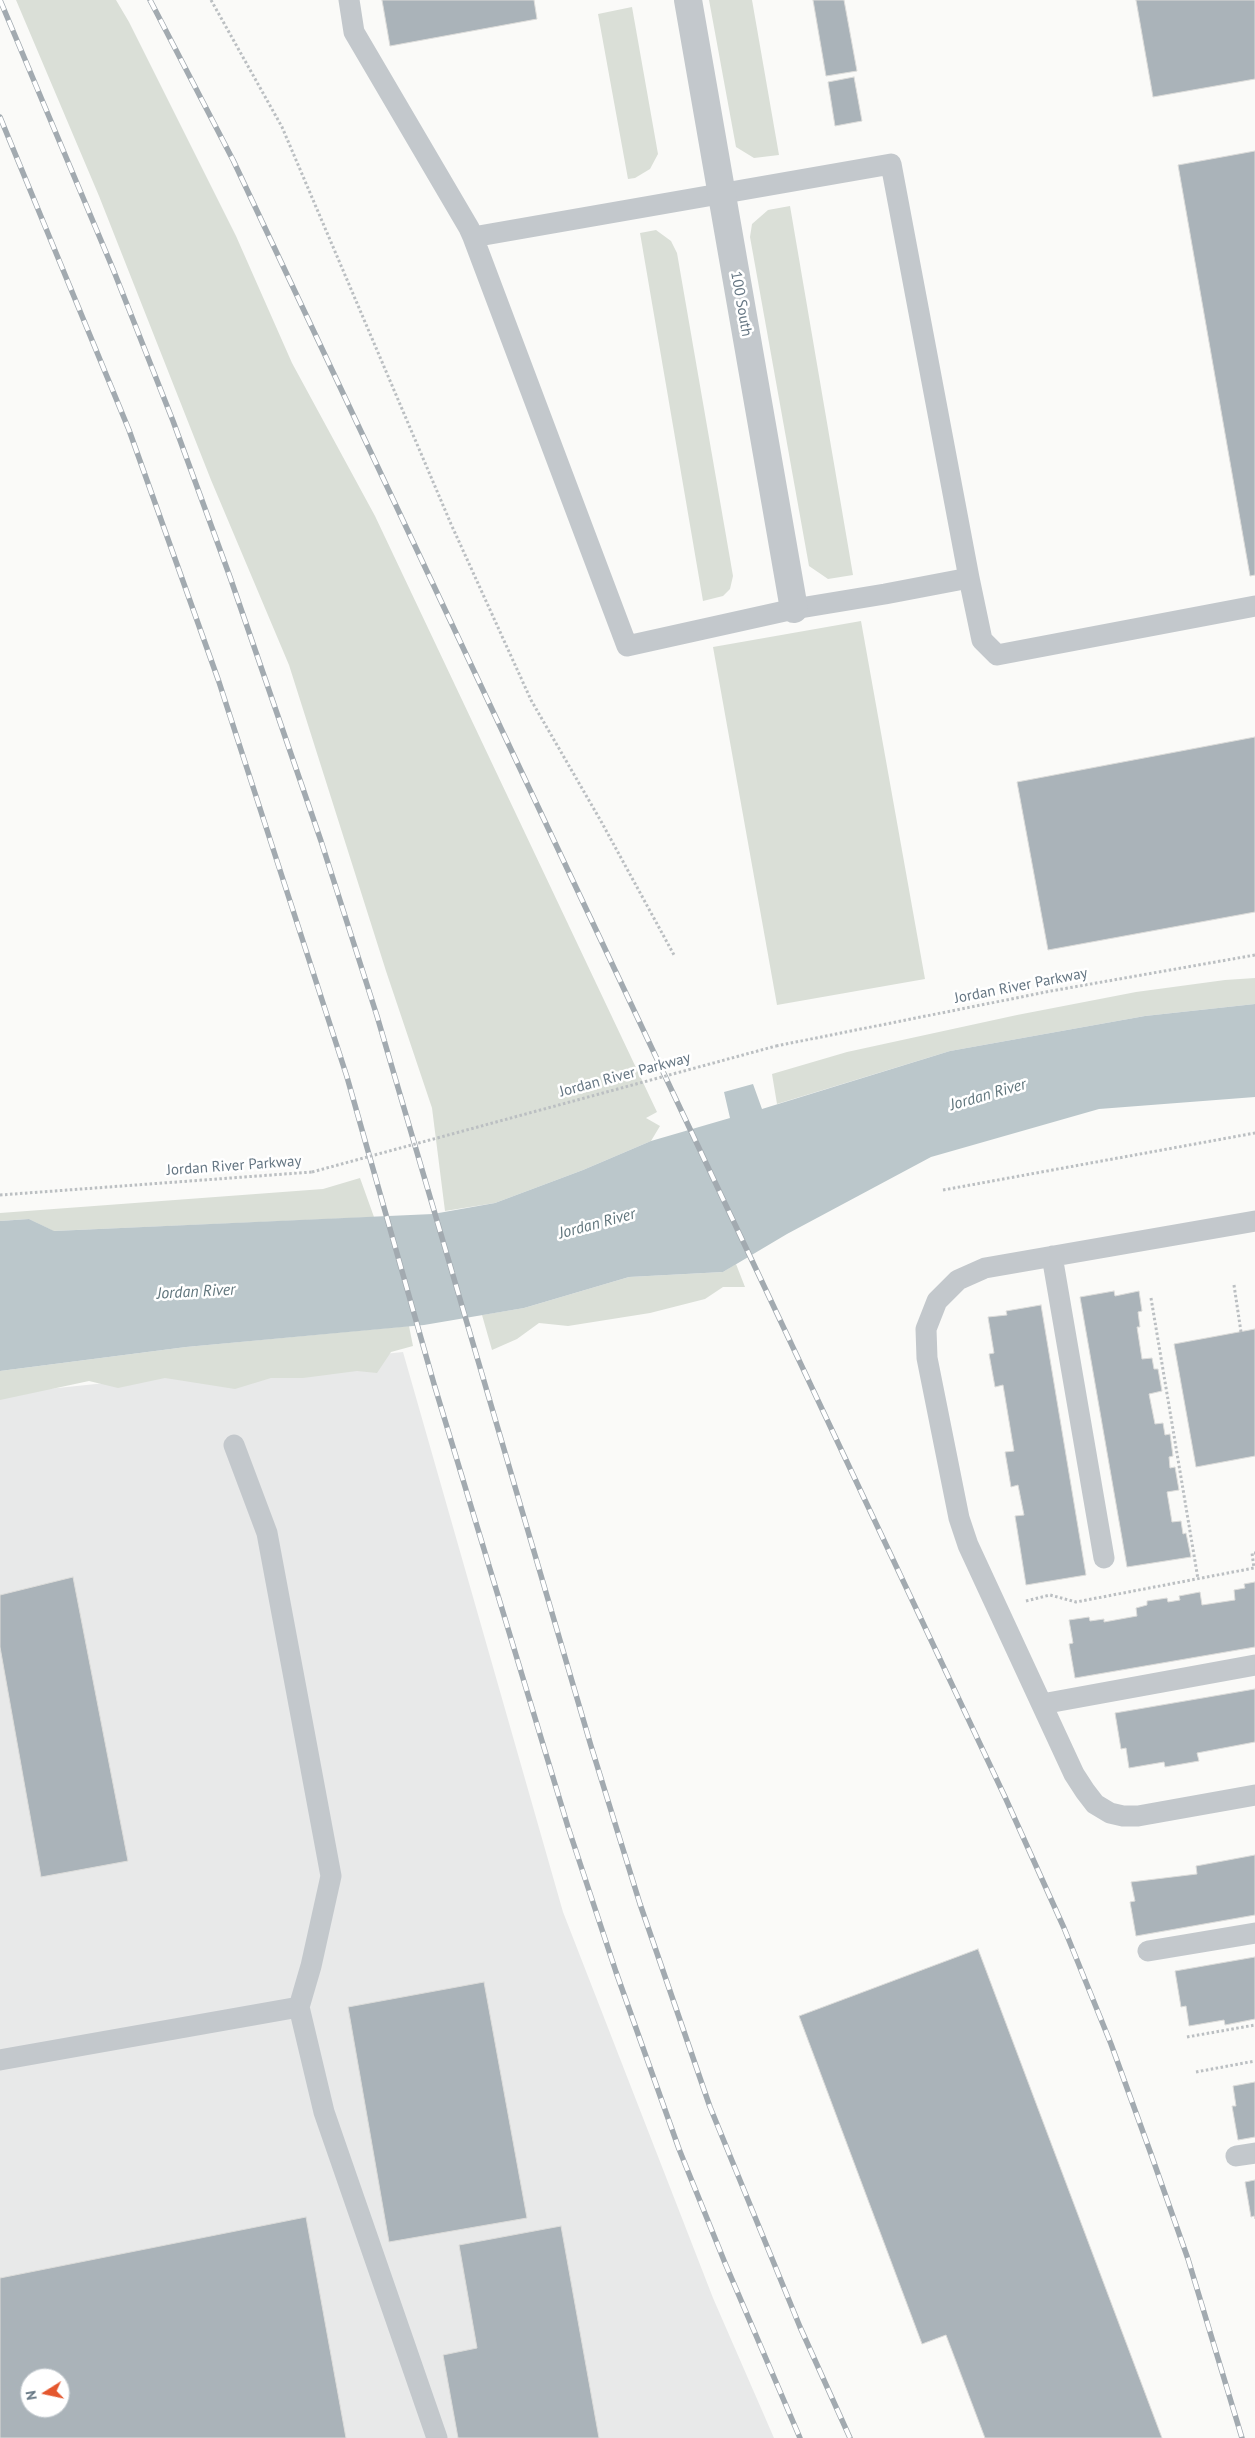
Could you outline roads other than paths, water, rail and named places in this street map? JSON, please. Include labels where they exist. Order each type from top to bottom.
[{"type":"street","name":"100 South","points":[[688,0],[794,608]]},
{"type":"lane","points":[[349,0],[354,32],[473,237],[627,646],[794,608],[969,578]]},
{"type":"lane","points":[[473,237],[891,164],[982,640],[997,655],[1255,606]]},
{"type":"lane","points":[[1255,1221],[985,1268],[958,1280],[937,1301],[926,1329],[927,1358],[958,1518],[972,1554],[1074,1774],[1095,1804],[1110,1813],[1138,1816],[1255,1795]]},
{"type":"lane","points":[[1052,1256],[1104,1558]]},
{"type":"lane","points":[[234,1445],[267,1533],[331,1876],[311,1966],[299,2007],[324,2112],[437,2438]]},
{"type":"lane","points":[[1042,1704],[1255,1665]]},
{"type":"lane","points":[[1148,1951],[1255,1933]]},
{"type":"lane","points":[[0,2060],[299,2007]]},
{"type":"water","name":"Jordan River","points":[[1255,1004],[1255,1097],[1099,1109],[931,1157],[787,1234],[723,1272],[629,1277],[524,1308],[424,1325],[186,1347],[0,1371],[0,1221],[29,1219],[54,1231],[433,1214],[495,1203],[583,1170],[651,1141],[730,1118],[724,1092],[753,1084],[762,1109],[950,1051],[1145,1016]]},
{"type":"railway","points":[[0,0],[113,269],[173,421],[230,577],[321,841],[377,1016],[591,1746],[640,1904],[710,2107],[800,2327],[850,2438]]},
{"type":"railway","points":[[150,0],[233,160],[1005,1797],[1064,1928],[1111,2044],[1188,2259],[1242,2438]]},
{"type":"railway","points":[[0,117],[129,430],[219,682],[347,1077],[434,1384],[568,1827],[616,1972],[679,2149],[725,2263],[800,2438]]}]
